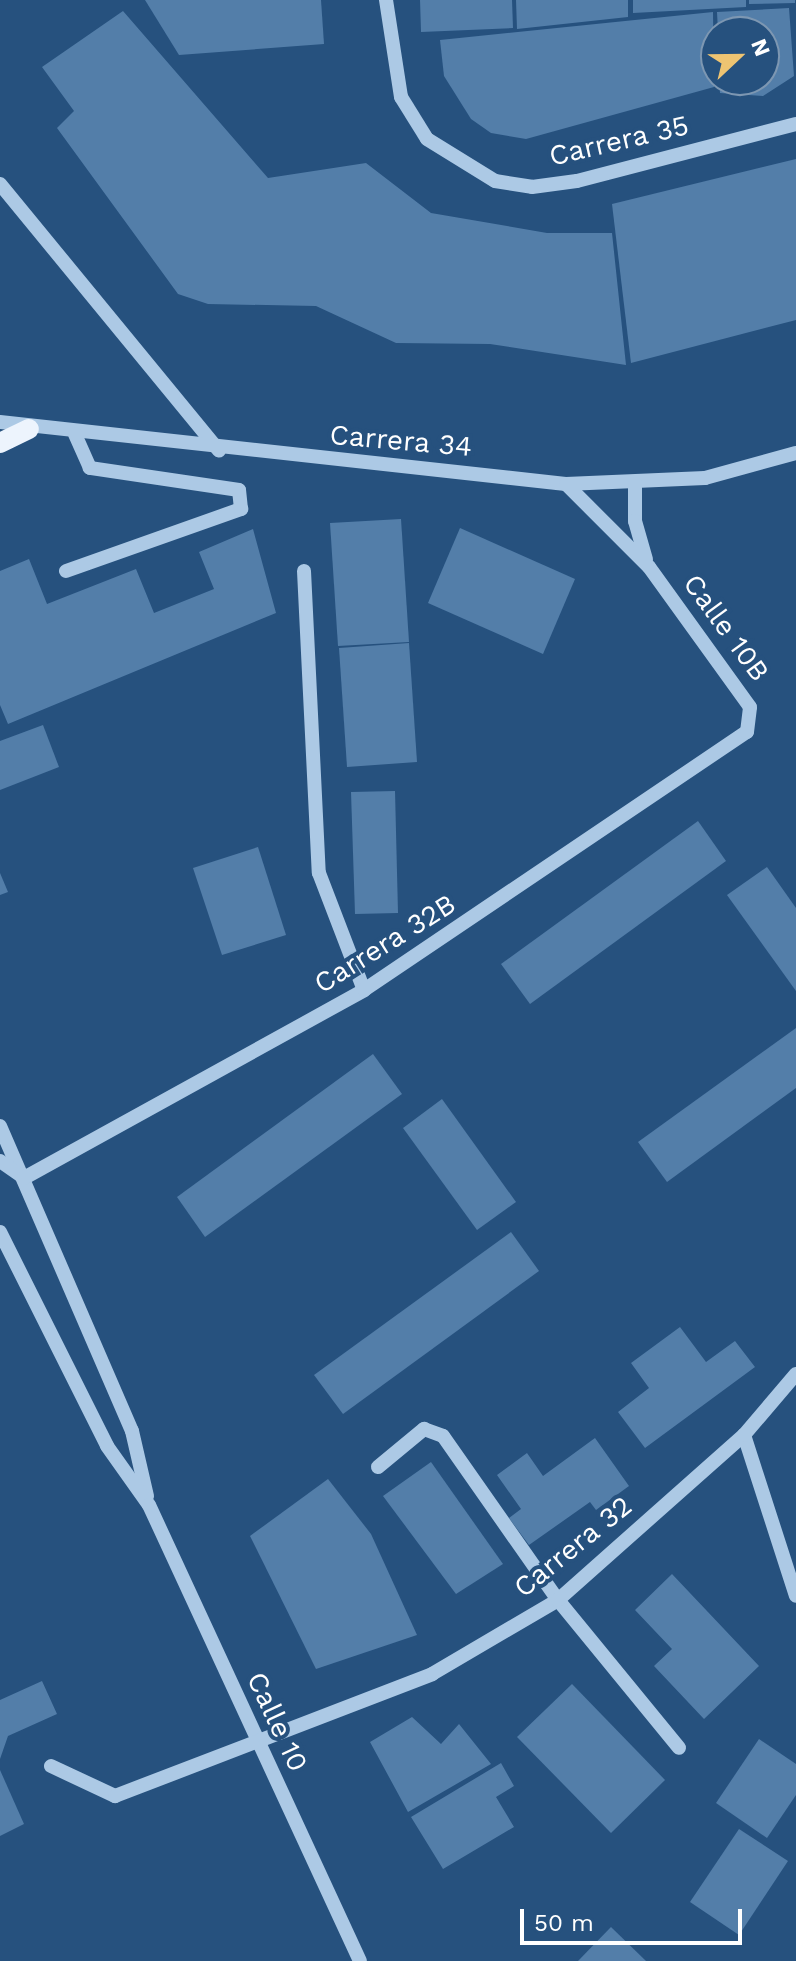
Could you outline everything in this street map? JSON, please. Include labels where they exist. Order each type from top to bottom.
[{"type":"main road","points":[[0,443],[29,429]]},
{"type":"street","name":"Carrera 35","points":[[386,0],[401,97],[427,139],[456,163],[532,187],[796,124]]},
{"type":"street","points":[[0,184],[219,451]]},
{"type":"street","name":"Carrera 34","points":[[0,422],[29,429],[219,451],[566,484],[635,484],[705,478],[796,453]]},
{"type":"street","points":[[66,571],[241,509],[239,490],[90,468],[75,434]]},
{"type":"street","name":"Calle 10B","points":[[566,484],[649,567],[750,707],[753,722]]},
{"type":"street","name":"Calle 10B","points":[[635,484],[635,521],[649,567]]},
{"type":"street","points":[[304,571],[319,873],[364,990]]},
{"type":"street","name":"Carrera 32B","points":[[24,1178],[364,990],[711,762],[753,722]]},
{"type":"street","name":"Calle 10","points":[[0,1126],[132,1431],[149,1505]]},
{"type":"street","points":[[0,1161],[24,1178]]},
{"type":"street","name":"Calle 10","points":[[0,1232],[107,1446],[149,1505],[360,1961]]},
{"type":"street","name":"Carrera 32","points":[[51,1766],[115,1796],[259,1747],[432,1674],[558,1600],[744,1435],[796,1374]]},
{"type":"street","points":[[378,1467],[424,1429],[443,1436],[558,1600],[679,1748]]},
{"type":"street","points":[[744,1435],[796,1596]]},
{"type":"building","points":[[145,0],[321,0],[324,44],[179,55]]},
{"type":"building","points":[[420,0],[512,0],[513,28],[421,32]]},
{"type":"building","points":[[516,0],[628,0],[628,17],[517,29]]},
{"type":"building","points":[[633,0],[746,0],[746,7],[633,13]]},
{"type":"building","points":[[749,0],[795,0],[795,3],[749,4]]},
{"type":"building","points":[[789,8],[794,76],[780,85],[780,16],[717,16],[717,12]]},
{"type":"building","points":[[123,11],[268,178],[366,163],[431,213],[547,233],[612,233],[626,365],[490,344],[396,343],[316,306],[208,304],[178,294],[57,128],[74,111],[42,67]]},
{"type":"building","points":[[713,12],[713,16],[700,16],[700,91],[526,139],[491,133],[471,119],[444,76],[440,40]]},
{"type":"building","points":[[796,159],[796,320],[631,363],[612,204]]},
{"type":"building","points":[[401,519],[409,642],[338,646],[330,523]]},
{"type":"building","points":[[460,528],[575,579],[543,654],[428,603]]},
{"type":"building","points":[[253,529],[276,613],[8,724],[0,705],[0,571],[29,559],[47,604],[136,569],[154,613],[214,589],[199,552]]},
{"type":"building","points":[[409,643],[417,762],[347,767],[339,648]]},
{"type":"building","points":[[43,725],[59,767],[0,790],[0,741]]},
{"type":"building","points":[[395,791],[398,913],[355,914],[351,792]]},
{"type":"building","points":[[698,821],[726,861],[530,1004],[501,964]]},
{"type":"building","points":[[258,847],[286,935],[222,955],[193,868]]},
{"type":"building","points":[[767,867],[796,908],[796,991],[727,895]]},
{"type":"building","points":[[0,873],[8,892],[0,895]]},
{"type":"building","points":[[796,1028],[796,1088],[667,1182],[638,1142]]},
{"type":"building","points":[[373,1054],[402,1094],[205,1237],[177,1197]]},
{"type":"building","points":[[442,1099],[516,1202],[477,1230],[403,1128]]},
{"type":"building","points":[[511,1232],[539,1271],[343,1414],[314,1375]]},
{"type":"building","points":[[680,1327],[706,1362],[735,1341],[755,1367],[645,1448],[618,1412],[649,1388],[631,1363]]},
{"type":"building","points":[[595,1438],[629,1486],[596,1510],[590,1502],[529,1545],[509,1518],[521,1509],[497,1475],[527,1453],[543,1476]]},
{"type":"building","points":[[431,1462],[503,1564],[456,1594],[383,1496]]},
{"type":"building","points":[[328,1479],[371,1534],[417,1635],[316,1669],[250,1536]]},
{"type":"building","points":[[672,1574],[759,1666],[704,1719],[654,1666],[672,1649],[635,1610]]},
{"type":"building","points":[[42,1681],[57,1714],[8,1736],[0,1759],[0,1700]]},
{"type":"building","points":[[572,1684],[665,1780],[611,1833],[517,1737]]},
{"type":"building","points":[[412,1717],[441,1744],[459,1724],[491,1764],[408,1812],[370,1742]]},
{"type":"building","points":[[759,1739],[796,1764],[796,1795],[767,1838],[716,1803]]},
{"type":"building","points":[[501,1763],[514,1786],[496,1797],[514,1827],[443,1869],[411,1817]]},
{"type":"building","points":[[0,1770],[24,1824],[0,1836]]},
{"type":"building","points":[[739,1829],[788,1861],[739,1935],[690,1902]]},
{"type":"building","points":[[611,1927],[646,1961],[578,1961]]}]
